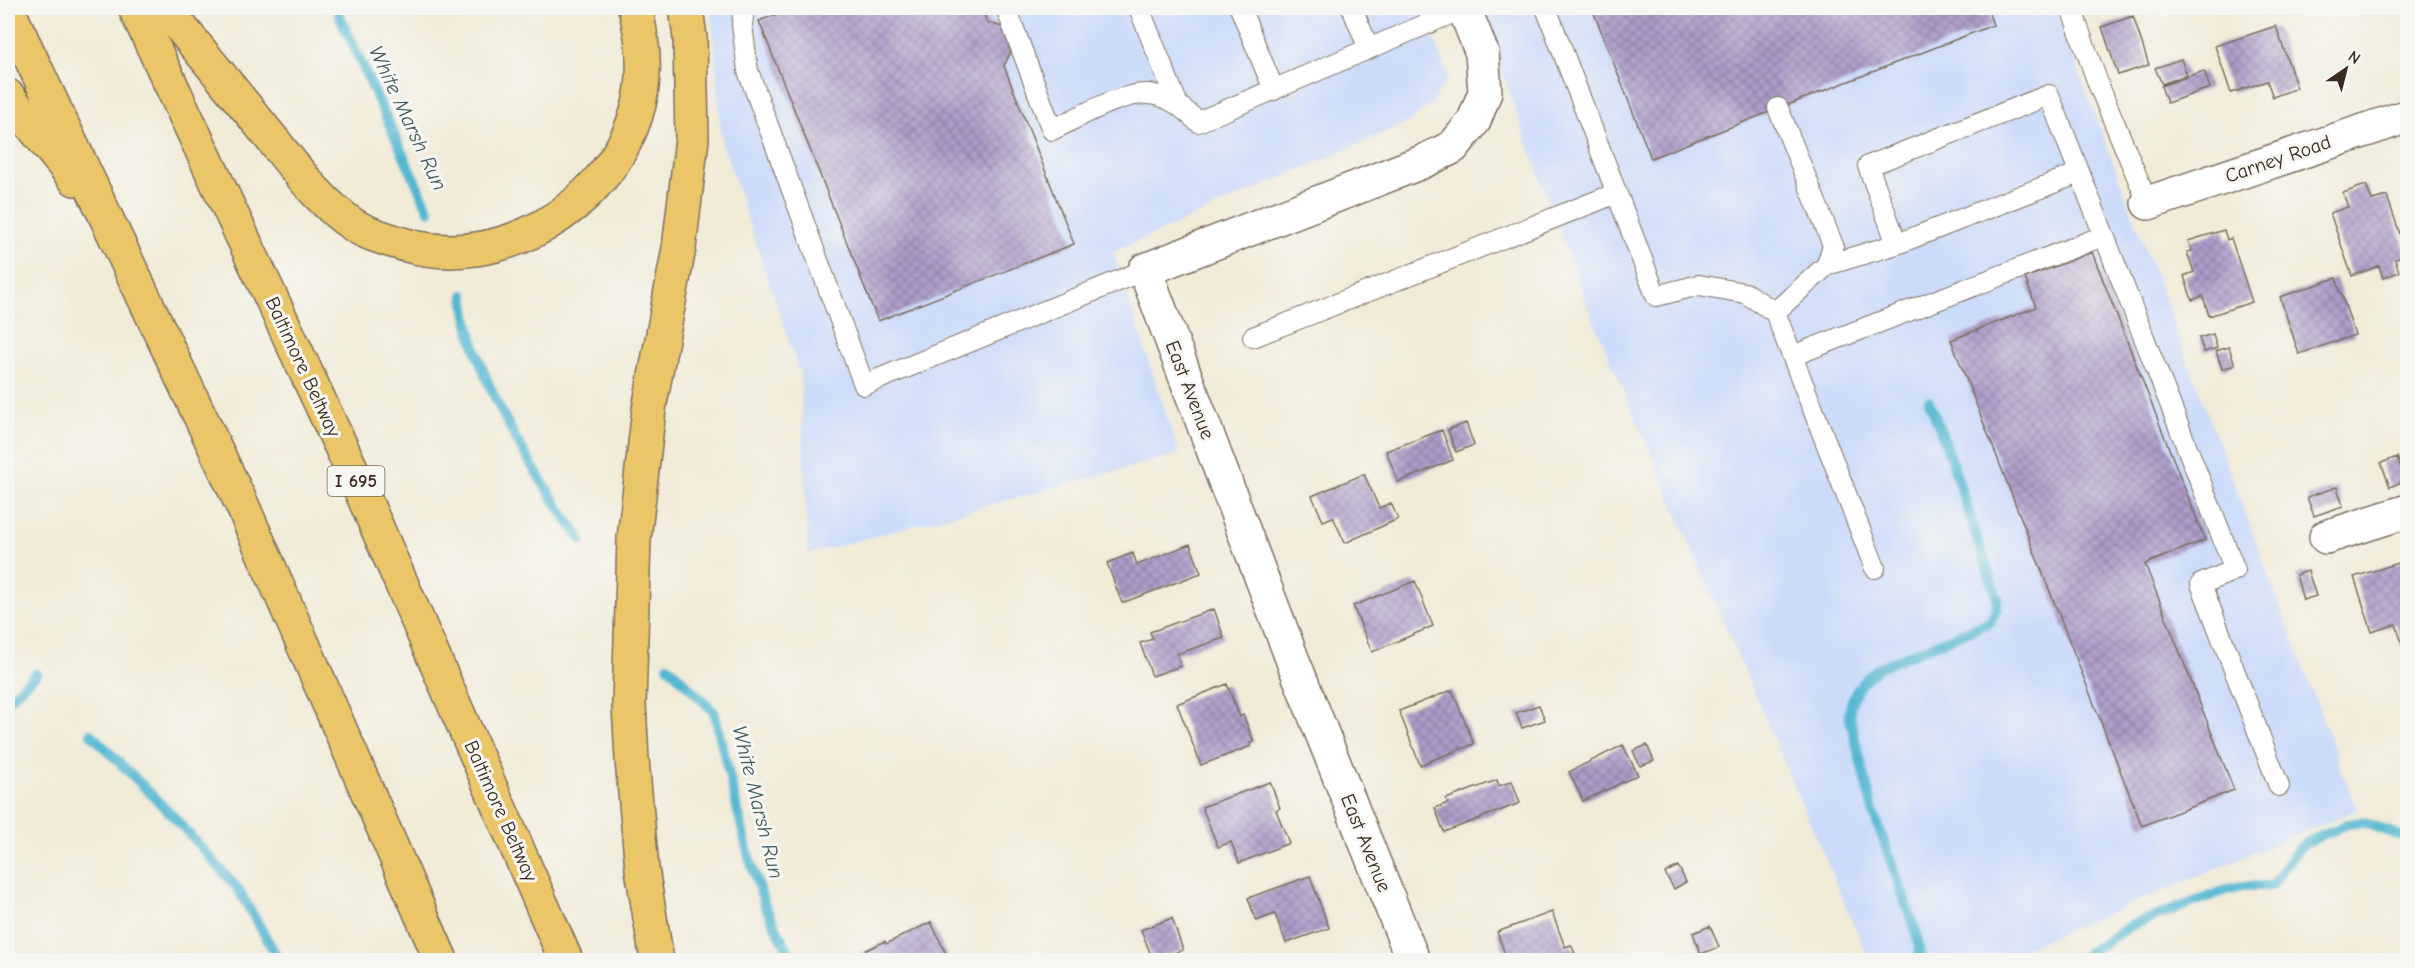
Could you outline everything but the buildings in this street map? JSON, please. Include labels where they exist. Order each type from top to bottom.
[{"type":"highway","name":"Baltimore Beltway","points":[[135,8],[351,468],[566,960]]},
{"type":"highway","points":[[165,8],[312,188],[355,225],[418,248],[450,252],[516,240],[541,228],[570,207],[599,180],[636,116],[643,85],[639,23],[635,8]]},
{"type":"highway","points":[[657,960],[642,869],[629,704],[633,551],[650,409],[679,248],[692,139],[690,38],[686,8]]},
{"type":"highway","points":[[8,10],[243,507],[441,960]]},
{"type":"highway","points":[[8,96],[108,219]]},
{"type":"street","points":[[1145,270],[1422,162],[1453,147],[1474,121],[1485,92],[1482,53],[1464,8]]},
{"type":"street","name":"Carney Road","points":[[2148,203],[2408,116]]},
{"type":"street","name":"East Avenue","points":[[1145,270],[1293,661],[1413,960]]},
{"type":"street","points":[[2326,537],[2408,512]]},
{"type":"lane","points":[[744,8],[742,25],[748,71],[864,385],[1145,270]]},
{"type":"lane","points":[[1006,8],[1052,130],[1121,99],[1138,94],[1156,95],[1178,105],[1198,122],[1464,8]]},
{"type":"lane","points":[[1139,8],[1178,105]]},
{"type":"lane","points":[[1240,8],[1274,90]]},
{"type":"lane","points":[[1352,8],[1369,49]]},
{"type":"lane","points":[[1546,8],[1656,296],[1698,285],[1745,293],[1775,312],[1875,568]]},
{"type":"lane","points":[[2071,8],[2099,86],[2148,203]]},
{"type":"lane","points":[[1897,244],[1868,166],[2049,94],[2235,570],[2200,584],[2278,786]]},
{"type":"lane","points":[[1778,108],[1833,245],[1827,265]]},
{"type":"lane","points":[[1775,312],[1827,265],[1897,244],[2079,173]]},
{"type":"lane","points":[[1253,337],[1617,193]]},
{"type":"lane","points":[[1792,356],[2103,236]]},
{"type":"shaded area","points":[[711,8],[1422,8],[1449,76],[1433,102],[1411,121],[1113,252],[1179,454],[808,554],[800,374],[722,143]]},
{"type":"shaded area","points":[[1478,8],[2055,8],[2357,810],[1997,960],[1869,960],[1588,308]]},
{"type":"waterway","name":"White Marsh Run","points":[[336,8],[429,211]]},
{"type":"waterway","name":"White Marsh Run","points":[[464,295],[469,327],[492,391],[525,454],[581,540]]},
{"type":"waterway","points":[[1921,960],[1916,932],[1873,811],[1849,715],[1855,694],[1868,677],[1880,667],[1990,622],[1997,608],[1997,598],[1949,453],[1929,401]]},
{"type":"waterway","name":"White Marsh Run","points":[[668,666],[714,712],[749,857],[765,906],[793,960]]},
{"type":"waterway","points":[[8,700],[36,674]]},
{"type":"waterway","points":[[91,734],[175,818],[238,889],[279,960]]},
{"type":"waterway","points":[[2077,960],[2130,926],[2229,889],[2243,886],[2272,886],[2298,849],[2307,842],[2348,824],[2363,822],[2408,839]]}]
